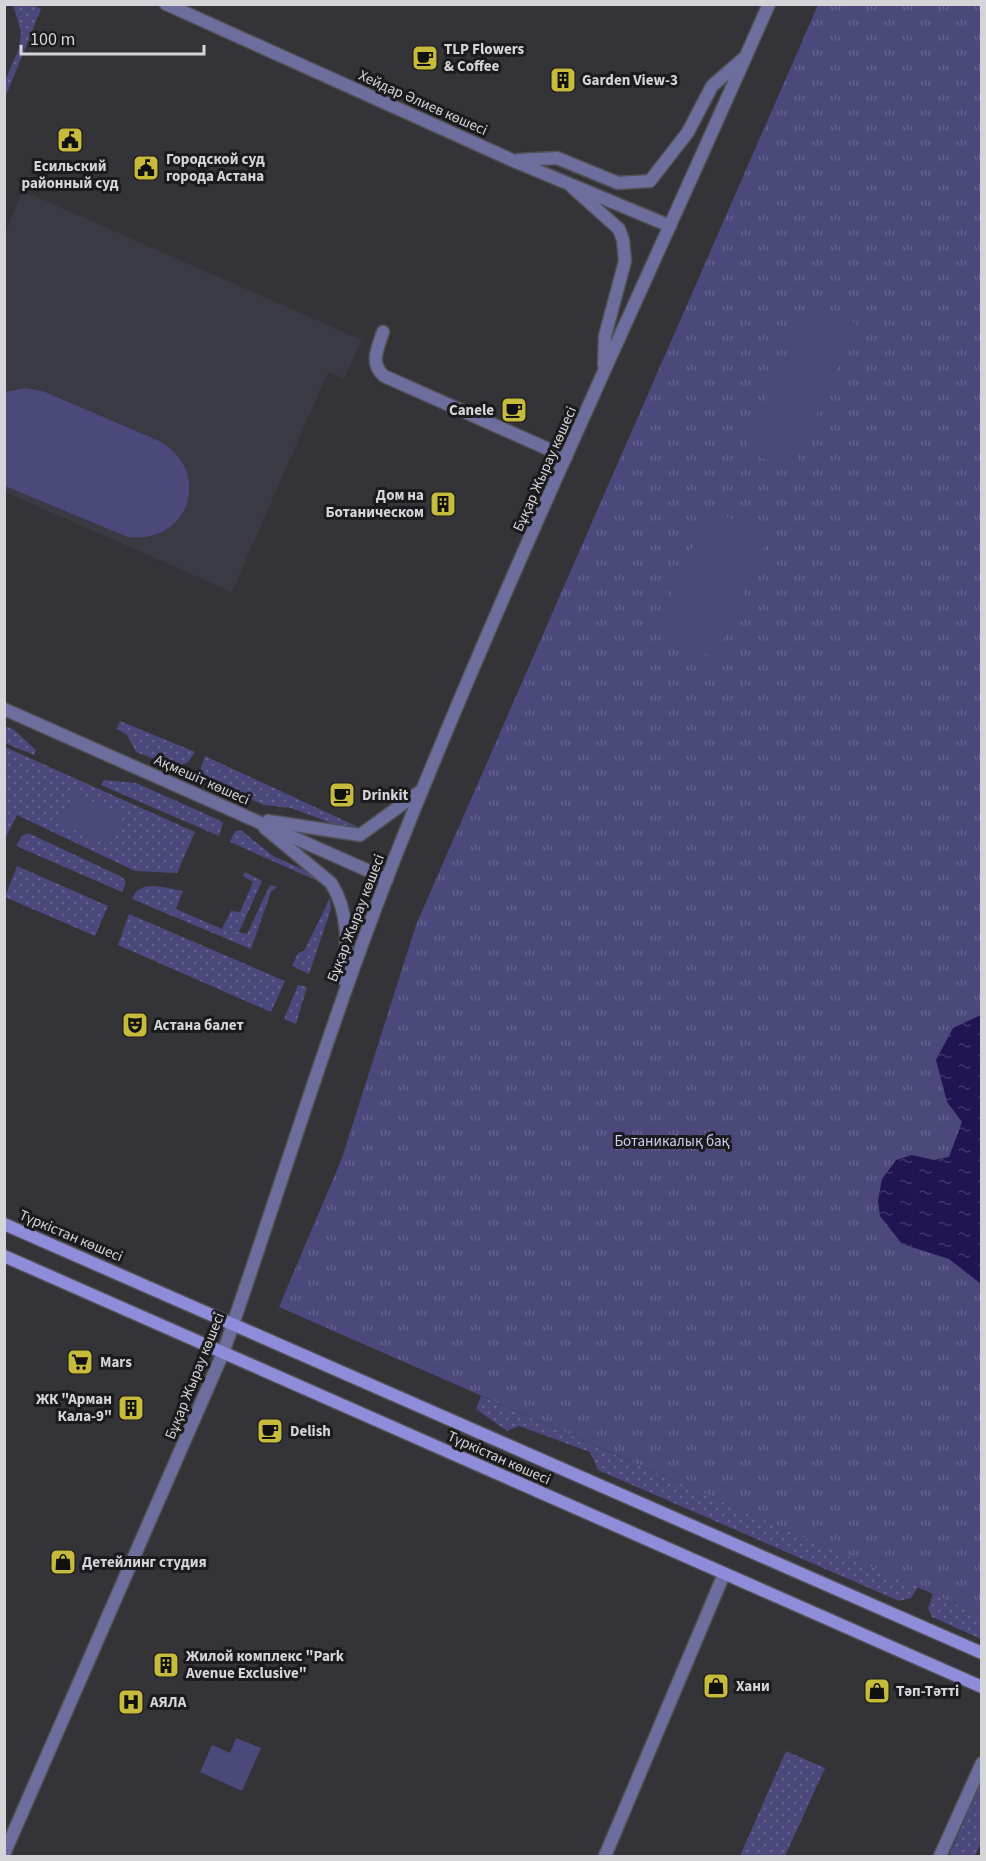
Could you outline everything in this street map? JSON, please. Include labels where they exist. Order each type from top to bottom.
[{"type":"main road","name":"Түркістан көшесі","points":[[4,1224],[981,1653]]},
{"type":"main road","name":"Түркістан көшесі","points":[[4,1256],[981,1687]]},
{"type":"street","name":"Хейдар Әлиев көшесі","points":[[166,4],[514,160],[670,226]]},
{"type":"street","name":"Бұқар Жырау көшесі","points":[[4,1854],[223,1353],[343,995],[422,790],[566,458],[769,4]]},
{"type":"street","points":[[514,160],[557,158],[618,183],[650,182],[688,132],[712,86],[745,57]]},
{"type":"street","points":[[568,183],[619,229],[623,240],[625,261],[605,336],[604,372]]},
{"type":"street","points":[[383,332],[374,359],[377,370],[384,376],[566,458]]},
{"type":"street","name":"Ақмешіт көшесі","points":[[4,709],[387,879]]},
{"type":"street","points":[[255,820],[317,826],[360,835],[422,790]]},
{"type":"street","points":[[255,820],[331,884],[337,892],[348,940],[343,995]]},
{"type":"street","points":[[605,1857],[723,1574]]},
{"type":"street","points":[[940,1857],[981,1763]]},
{"type":"shaded area","points":[[23,191],[362,340],[344,379],[328,372],[232,592],[5,492],[5,233]]},
{"type":"green space","points":[[13,5],[33,5],[41,9],[5,98],[5,81],[19,48],[21,32]]},
{"type":"green space","name":"Ботаникалық бақ","points":[[818,5],[981,5],[981,1615],[279,1307],[342,1158],[416,925]]},
{"type":"green space","points":[[809,302],[857,323],[792,471],[744,450]]},
{"type":"green space","points":[[26,388],[45,392],[159,441],[176,454],[186,470],[189,486],[187,503],[179,518],[167,529],[149,536],[128,537],[5,486],[5,392]]},
{"type":"green space","points":[[709,509],[769,536],[715,658],[655,631]]},
{"type":"green space","points":[[120,721],[195,752],[188,762],[177,768],[136,752],[127,735],[117,729]]},
{"type":"green space","points":[[4,726],[13,729],[36,750],[34,755],[5,743]]},
{"type":"green space","points":[[5,747],[195,832],[177,873],[135,871],[17,815],[5,839]]},
{"type":"green space","points":[[205,756],[356,826],[358,830],[349,830],[291,808],[264,805],[203,778],[200,771]]},
{"type":"green space","points":[[104,780],[136,783],[219,820],[223,823],[219,836],[101,785]]},
{"type":"green space","points":[[74,793],[123,815],[109,846],[60,824]]},
{"type":"green space","points":[[241,830],[273,856],[311,873],[329,886],[230,842],[235,831]]},
{"type":"green space","points":[[28,833],[122,877],[126,882],[122,892],[16,846],[22,836]]},
{"type":"green space","points":[[17,866],[108,906],[95,936],[5,897]]},
{"type":"green space","points":[[245,872],[262,881],[239,932],[247,934],[270,885],[277,887],[271,892],[251,949],[132,899],[141,888],[147,886],[183,891],[176,909],[222,929],[231,911],[240,912],[253,882],[243,876]]},
{"type":"green space","points":[[330,898],[331,909],[309,974],[292,966],[298,953],[304,951]]},
{"type":"green space","points":[[129,914],[285,981],[271,1012],[118,945]]},
{"type":"green space","points":[[298,985],[307,987],[296,1024],[284,1019]]},
{"type":"green space","points":[[481,1396],[918,1587],[911,1598],[899,1601],[598,1470],[590,1452],[519,1426],[507,1431],[476,1409]]},
{"type":"green space","points":[[933,1594],[981,1615],[981,1639],[932,1617],[928,1608]]},
{"type":"green space","points":[[236,1738],[261,1748],[242,1791],[200,1772],[212,1745],[230,1753]]},
{"type":"green space","points":[[786,1751],[825,1768],[785,1856],[740,1856]]},
{"type":"green space","points":[[981,1782],[981,1842],[975,1856],[949,1856]]},
{"type":"water","points":[[981,1015],[981,1284],[949,1259],[902,1244],[880,1216],[878,1201],[882,1179],[896,1160],[912,1155],[934,1160],[949,1157],[962,1122],[947,1102],[936,1060],[953,1028]]},
{"type":"place","name":"TLP Flowers & Coffee","points":[[425,58]]},
{"type":"place","name":"Garden View-3","points":[[563,80]]},
{"type":"place","name":"Есильский районный суд","points":[[70,140]]},
{"type":"place","name":"Городской суд города Астана","points":[[146,168]]},
{"type":"place","name":"Canele","points":[[514,410]]},
{"type":"place","name":"Дом на Ботаническом","points":[[443,504]]},
{"type":"place","name":"Drinkit","points":[[342,795]]},
{"type":"place","name":"Астана балет","points":[[135,1025]]},
{"type":"place","name":"Mars","points":[[80,1362]]},
{"type":"place","name":"ЖК \"Арман Кала-9\"","points":[[131,1408]]},
{"type":"place","name":"Delish","points":[[270,1431]]},
{"type":"place","name":"Детейлинг студия","points":[[63,1562]]},
{"type":"place","name":"Жилой комплекс \"Park Avenue Exclusive\"","points":[[166,1665]]},
{"type":"place","name":"Хани","points":[[716,1686]]},
{"type":"place","name":"Тәп-Тәтті","points":[[877,1691]]},
{"type":"place","name":"АЯЛА","points":[[131,1702]]}]
